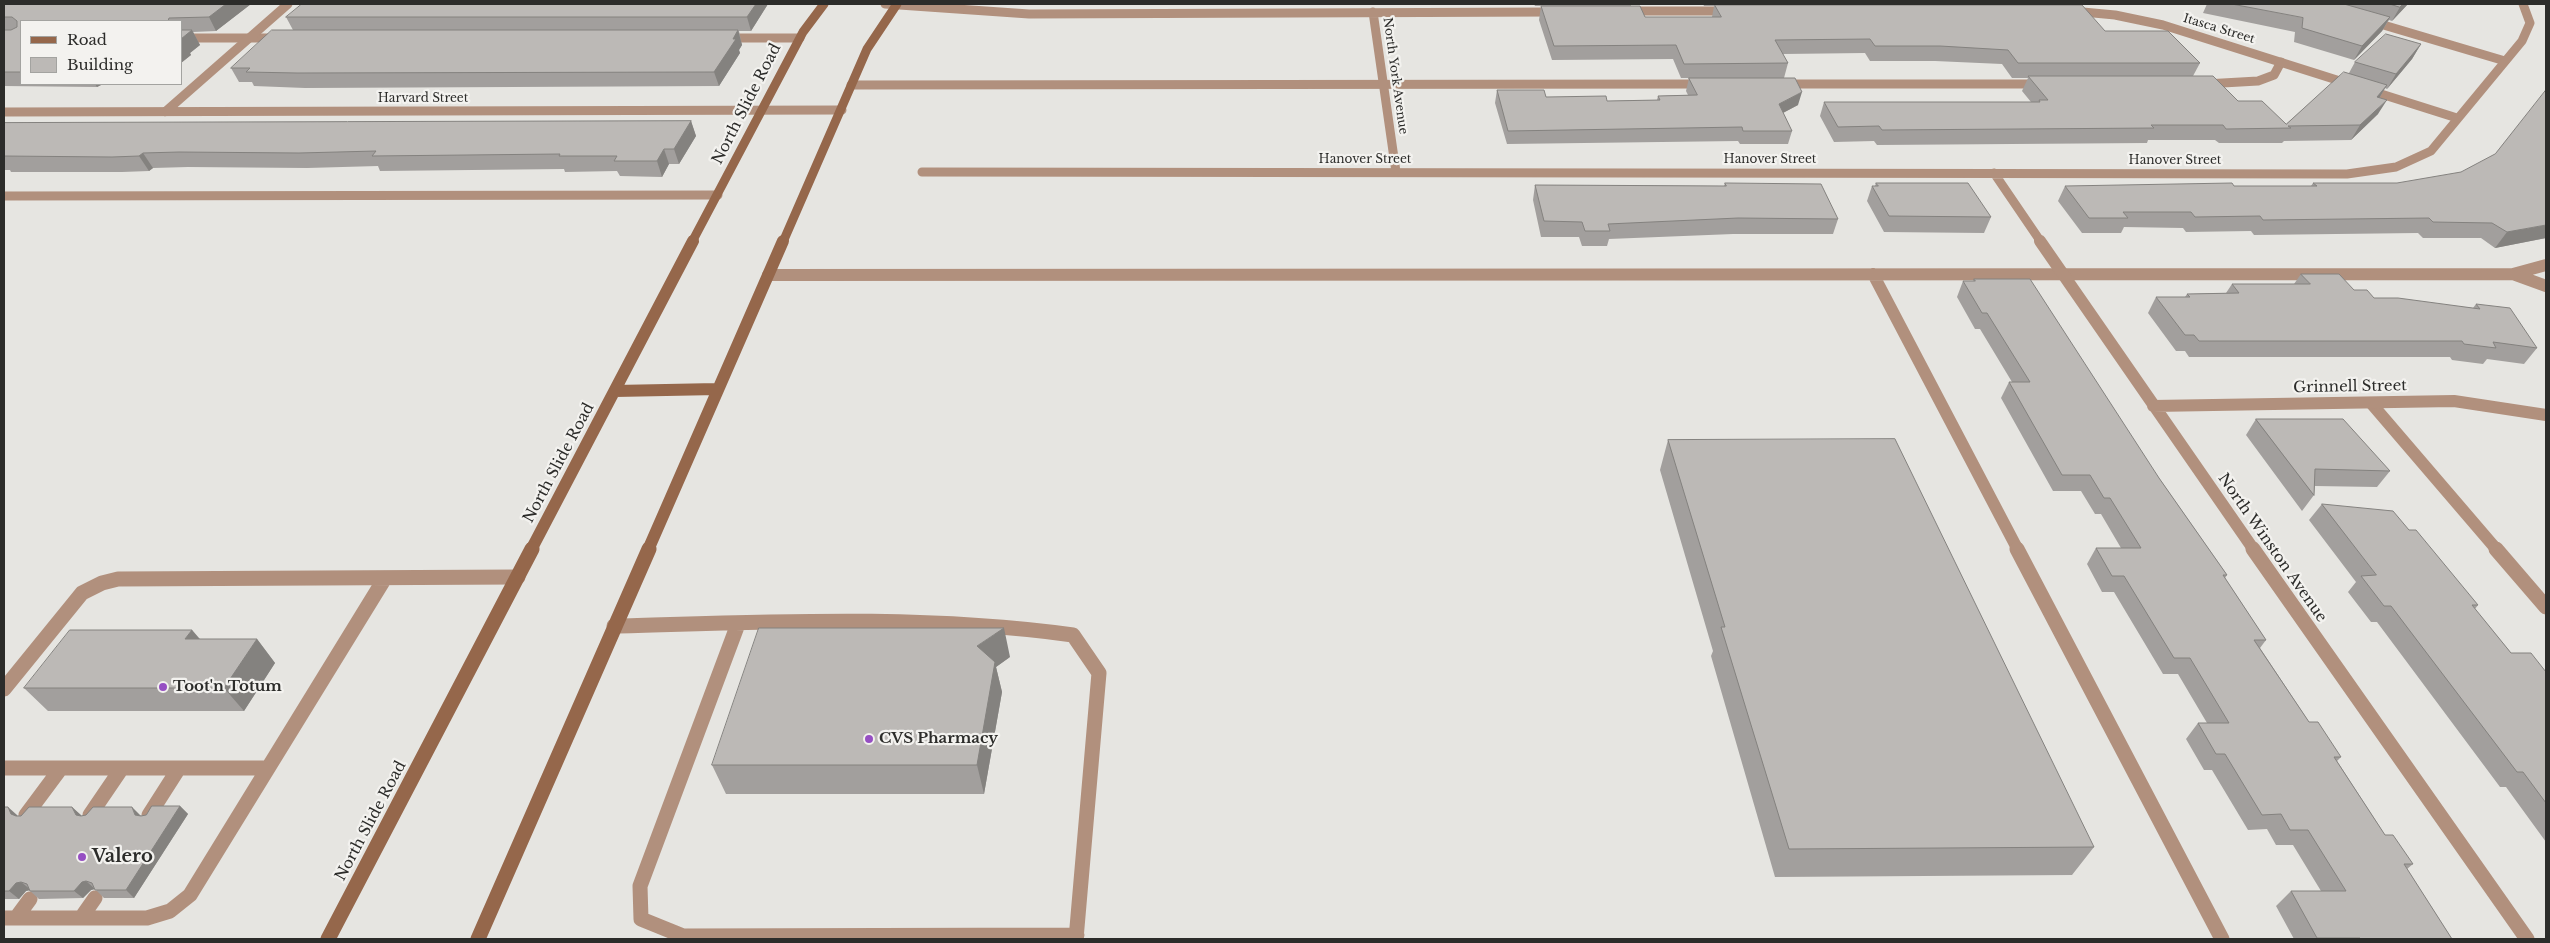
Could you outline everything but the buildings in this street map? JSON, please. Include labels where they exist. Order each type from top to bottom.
[{"type":"main road","name":"North Slide Road","points":[[328,939],[800,38],[824,4]]},
{"type":"main road","points":[[478,939],[717,389],[842,110],[867,49],[893,4]]},
{"type":"main road","points":[[615,391],[717,389]]},
{"type":"street","points":[[165,112],[288,4]]},
{"type":"street","points":[[893,4],[1029,14],[1562,12]]},
{"type":"street","name":"Hanover Street","points":[[922,172],[2347,174],[2396,167],[2431,151],[2522,40],[2530,23],[2523,4]]},
{"type":"street","points":[[1612,11],[1669,7],[1740,11]]},
{"type":"street","name":"Itasca Street","points":[[2062,11],[2115,15],[2163,25],[2457,118]]},
{"type":"street","name":"North York Avenue","points":[[1373,12],[1396,172]]},
{"type":"street","points":[[2358,17],[2505,61]]},
{"type":"street","points":[[182,38],[288,38]]},
{"type":"street","points":[[712,38],[800,38]]},
{"type":"street","points":[[2199,84],[2258,81],[2274,75],[2281,62]]},
{"type":"street","points":[[852,85],[1712,84]]},
{"type":"street","points":[[1772,84],[2051,84]]},
{"type":"street","name":"Harvard Street","points":[[4,112],[842,110]]},
{"type":"street","name":"North Winston Avenue","points":[[1994,173],[2153,406],[2527,939]]},
{"type":"street","points":[[4,196],[718,195]]},
{"type":"street","points":[[768,275],[2513,274],[2546,265]]},
{"type":"street","points":[[1873,274],[2222,939]]},
{"type":"street","points":[[2513,274],[2546,286]]},
{"type":"street","name":"Grinnell Street","points":[[2153,406],[2454,401],[2546,415]]},
{"type":"street","points":[[2371,402],[2546,607]]},
{"type":"street","points":[[4,689],[82,593],[102,583],[118,579],[518,577]]},
{"type":"street","points":[[10,918],[147,918],[170,911],[190,895],[386,578]]},
{"type":"street","points":[[614,626],[906,620],[1018,626],[1073,635],[1098,673],[1076,937],[683,936],[641,919],[640,886],[738,624]]},
{"type":"street","points":[[4,768],[268,768]]},
{"type":"street","points":[[26,815],[61,768]]},
{"type":"street","points":[[90,815],[122,768]]},
{"type":"street","points":[[149,814],[179,768]]},
{"type":"street","points":[[80,918],[95,898]]},
{"type":"street","points":[[10,918],[30,899]]},
{"type":"place","name":"Toot'n Totum","points":[[163,687]]},
{"type":"place","name":"CVS Pharmacy","points":[[869,739]]},
{"type":"place","name":"Valero","points":[[82,857]]}]
